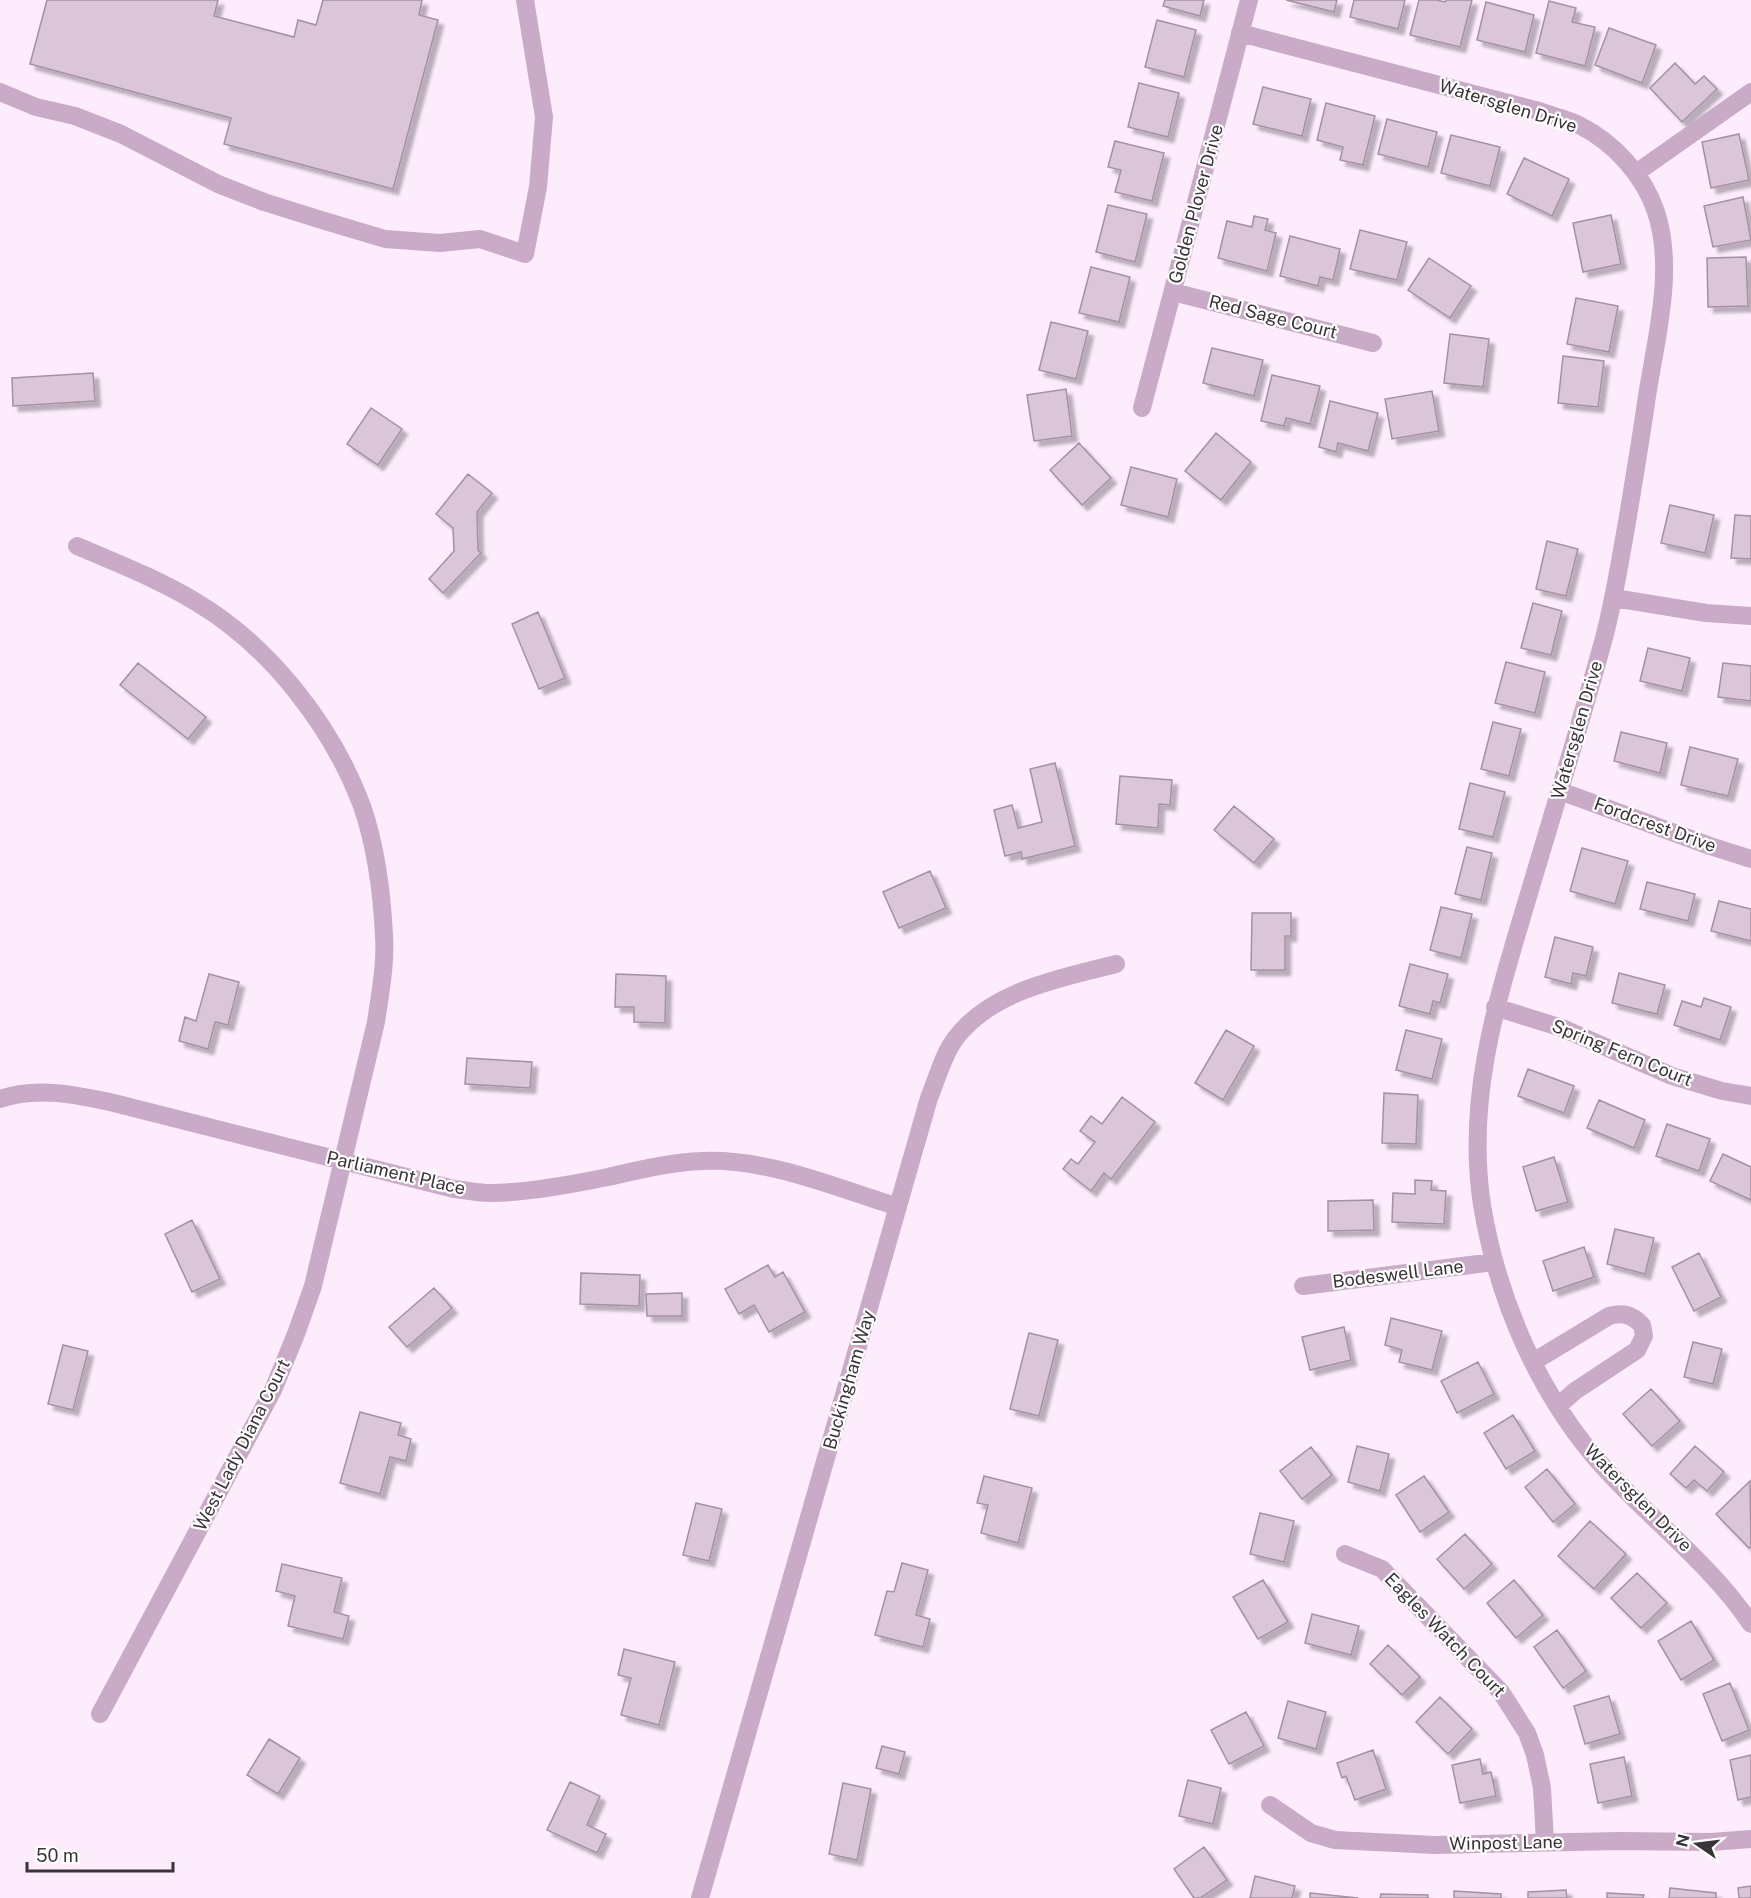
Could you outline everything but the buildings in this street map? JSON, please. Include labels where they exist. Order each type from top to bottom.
[{"type":"street","points":[[0,92],[36,107],[75,116],[121,134],[218,184],[315,218],[385,239],[440,243],[480,239],[525,254],[538,187],[544,117],[525,0]]},
{"type":"street","name":"Golden Plover Drive","points":[[1142,408],[1249,0]]},
{"type":"street","name":"Watersglen Drive","points":[[1240,33],[1539,111],[1576,124],[1606,142],[1636,173],[1648,191],[1656,211],[1661,233],[1664,280],[1614,598],[1495,1007],[1485,1049],[1479,1098],[1477,1143],[1482,1203],[1494,1262],[1509,1306],[1533,1362],[1558,1406],[1583,1443],[1609,1473],[1709,1571],[1736,1602],[1751,1624]]},
{"type":"street","points":[[1636,173],[1751,92]]},
{"type":"street","name":"Red Sage Court","points":[[1173,292],[1373,343]]},
{"type":"street","name":"West Lady Diana Court","points":[[76,546],[142,574],[196,602],[241,634],[281,672],[322,726],[361,806],[371,838],[385,938],[383,977],[376,1022],[313,1286],[284,1364],[100,1714]]},
{"type":"street","points":[[1614,598],[1706,613],[1751,616]]},
{"type":"street","name":"Fordcrest Drive","points":[[1560,790],[1751,859]]},
{"type":"street","name":"Buckingham Way","points":[[700,1898],[929,1098],[954,1040],[972,1020],[1003,1000],[1026,990],[1116,964]]},
{"type":"street","name":"Spring Fern Court","points":[[1495,1007],[1562,1028],[1672,1076],[1722,1091],[1751,1096]]},
{"type":"street","name":"Parliament Place","points":[[0,1099],[36,1093],[70,1093],[454,1189],[489,1193],[520,1191],[652,1167],[702,1161],[737,1161],[772,1168],[898,1207]]},
{"type":"street","name":"Bodeswell Lane","points":[[1303,1286],[1494,1262]]},
{"type":"street","points":[[1533,1362],[1610,1316],[1619,1313],[1632,1316],[1642,1325],[1644,1336],[1637,1350],[1575,1391],[1558,1406]]},
{"type":"street","name":"Eagles Watch Court","points":[[1345,1554],[1382,1569],[1501,1692],[1527,1733],[1535,1755],[1542,1788],[1545,1842]]},
{"type":"street","name":"Winpost Lane","points":[[1270,1804],[1311,1833],[1335,1839],[1435,1845],[1545,1842],[1711,1842],[1751,1839]]}]
